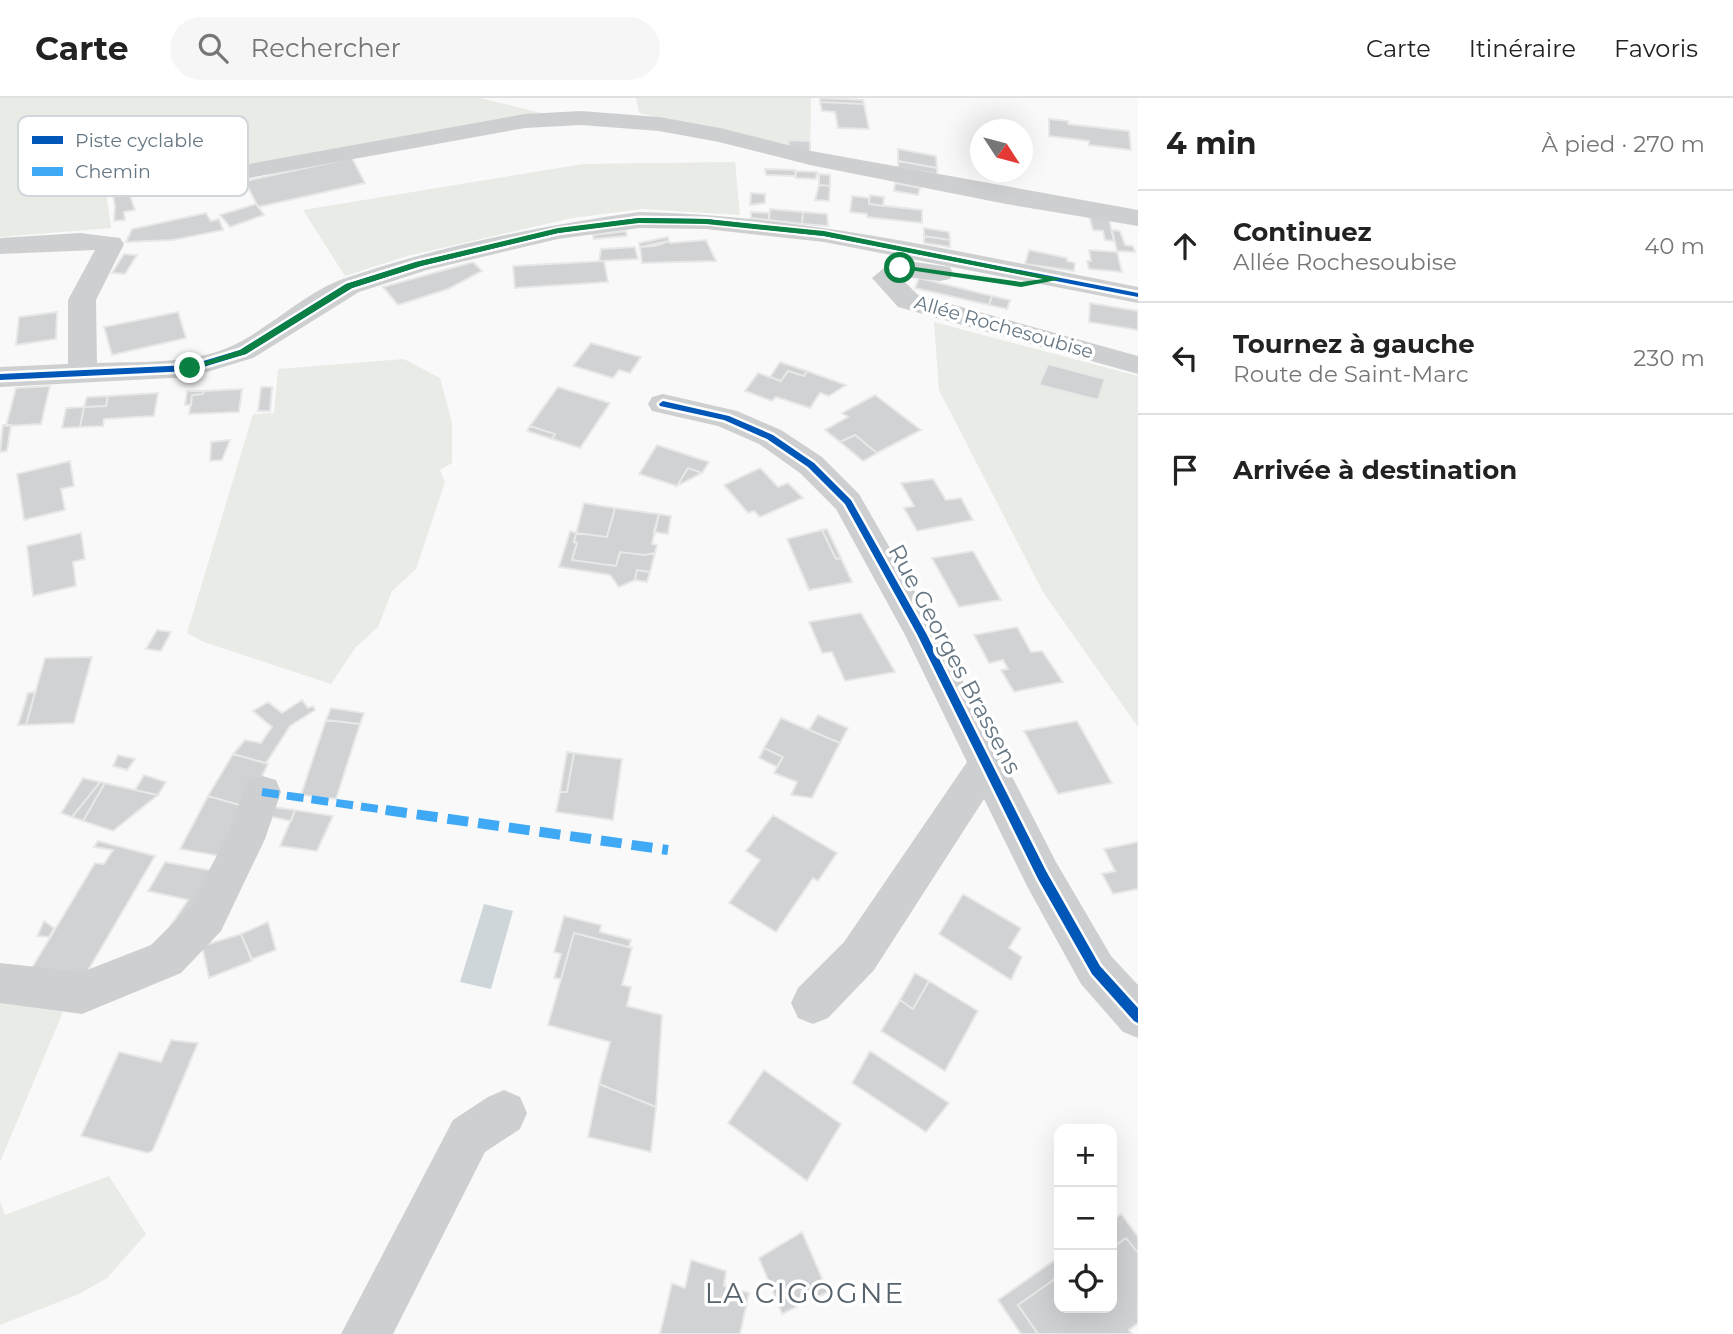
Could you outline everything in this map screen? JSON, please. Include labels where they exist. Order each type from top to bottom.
[{"type":"street","points":[[249,171],[525,121],[581,118],[659,124],[720,135],[810,158],[1006,197],[1138,218]]},
{"type":"street","points":[[0,377],[190,368],[243,352],[349,286],[419,264],[558,231],[639,220],[706,221],[824,234],[1138,295]]},
{"type":"street","points":[[0,246],[80,241],[111,244],[82,300],[83,373]]},
{"type":"street","name":"Allée Rochesoubise","points":[[1058,279],[1021,284],[900,268],[886,278],[908,301],[1138,365]]},
{"type":"street","name":"Rue Georges Brassens","points":[[663,404],[726,418],[771,437],[811,465],[848,502],[921,633],[1042,875],[1096,970],[1138,1017]]},
{"type":"street","points":[[813,1003],[859,956],[987,763]]},
{"type":"street","points":[[0,983],[82,993],[166,958],[206,918],[245,839],[262,792]]},
{"type":"street","points":[[366,1334],[469,1136],[504,1113]]},
{"type":"shaded area","points":[[0,98],[481,98],[541,113],[248,166],[248,116],[18,116],[18,196],[107,196],[111,228],[0,237]]},
{"type":"shaded area","points":[[636,98],[811,98],[810,154],[639,113]]},
{"type":"shaded area","points":[[735,162],[740,215],[642,209],[572,218],[407,256],[345,276],[303,210],[583,164]]},
{"type":"shaded area","points":[[934,322],[1138,376],[1138,727],[1043,592],[939,390]]},
{"type":"shaded area","points":[[404,359],[440,378],[452,423],[452,463],[440,470],[445,482],[416,569],[392,591],[378,627],[356,647],[331,684],[204,642],[187,633],[253,414],[274,413],[278,369]]},
{"type":"shaded area","points":[[484,904],[513,911],[491,989],[460,982]]},
{"type":"shaded area","points":[[0,1001],[63,1012],[0,1162]]},
{"type":"shaded area","points":[[109,1176],[146,1234],[107,1278],[79,1294],[0,1325],[0,1201],[5,1215]]},
{"type":"building","points":[[820,98],[863,100],[864,104],[820,102]]},
{"type":"building","points":[[820,102],[864,104],[869,129],[838,128],[835,112],[822,111]]},
{"type":"building","points":[[1049,119],[1068,121],[1068,124],[1129,131],[1131,150],[1089,145],[1089,141],[1049,136]]},
{"type":"building","points":[[788,140],[810,141],[810,154],[789,149]]},
{"type":"building","points":[[898,149],[936,156],[937,168],[898,161]]},
{"type":"building","points":[[352,158],[365,183],[258,207],[248,187],[248,180]]},
{"type":"building","points":[[898,161],[937,168],[937,174],[898,168]]},
{"type":"building","points":[[765,169],[795,170],[796,176],[766,175]]},
{"type":"building","points":[[795,171],[817,172],[816,179],[796,178]]},
{"type":"building","points":[[819,174],[830,175],[830,186],[819,185]]},
{"type":"building","points":[[895,183],[920,188],[918,195],[894,191]]},
{"type":"building","points":[[819,185],[830,186],[829,201],[815,200]]},
{"type":"building","points":[[751,193],[765,194],[765,203],[750,205]]},
{"type":"building","points":[[870,195],[884,197],[883,206],[869,204]]},
{"type":"building","points":[[113,196],[130,196],[135,210],[124,212],[125,220],[114,221]]},
{"type":"building","points":[[852,196],[869,198],[869,204],[922,210],[922,223],[867,217],[867,214],[850,212]]},
{"type":"building","points":[[256,204],[264,215],[230,227],[220,215]]},
{"type":"building","points":[[770,209],[803,212],[802,224],[769,220]]},
{"type":"building","points":[[751,212],[769,213],[769,220],[751,218]]},
{"type":"building","points":[[803,212],[827,214],[828,226],[802,224]]},
{"type":"building","points":[[206,213],[211,221],[219,219],[223,230],[173,240],[126,242],[132,229]]},
{"type":"building","points":[[1089,216],[1109,219],[1114,241],[1105,240],[1103,231],[1093,230]]},
{"type":"building","points":[[924,228],[949,232],[950,240],[924,236]]},
{"type":"building","points":[[1112,230],[1120,231],[1125,245],[1133,246],[1135,252],[1117,251]]},
{"type":"building","points":[[626,231],[627,236],[594,239],[593,235]]},
{"type":"building","points":[[924,236],[950,240],[950,247],[924,243]]},
{"type":"building","points":[[668,237],[669,241],[655,246],[640,247],[639,243]]},
{"type":"building","points":[[706,240],[716,261],[642,263],[640,247],[669,241]]},
{"type":"building","points":[[635,247],[638,259],[599,261],[601,249]]},
{"type":"building","points":[[1029,250],[1067,258],[1067,261],[1075,263],[1074,271],[1025,264]]},
{"type":"building","points":[[1089,250],[1117,252],[1122,272],[1089,269]]},
{"type":"building","points":[[124,254],[137,255],[125,274],[112,273]]},
{"type":"building","points":[[604,261],[608,282],[515,288],[513,266]]},
{"type":"building","points":[[473,262],[482,271],[448,289],[398,305],[383,287]]},
{"type":"building","points":[[919,278],[992,296],[989,305],[915,288]]},
{"type":"building","points":[[992,296],[1010,300],[1007,309],[989,305]]},
{"type":"building","points":[[1090,303],[1138,311],[1138,330],[1089,322]]},
{"type":"building","points":[[57,312],[56,339],[16,345],[19,317]]},
{"type":"building","points":[[178,312],[186,338],[112,355],[104,327]]},
{"type":"building","points":[[591,343],[641,357],[630,373],[619,370],[613,378],[573,366]]},
{"type":"building","points":[[780,362],[807,371],[804,376],[788,371],[781,381],[770,377]]},
{"type":"building","points":[[1048,364],[1105,379],[1098,400],[1039,385]]},
{"type":"building","points":[[788,371],[804,376],[807,371],[846,385],[829,396],[820,393],[810,408],[776,397],[772,401],[745,391],[758,373],[781,381]]},
{"type":"building","points":[[50,386],[41,424],[6,426],[16,388]]},
{"type":"building","points":[[261,387],[272,387],[270,411],[258,411]]},
{"type":"building","points":[[558,387],[610,403],[580,448],[552,439],[555,434],[530,426]]},
{"type":"building","points":[[242,389],[239,412],[189,414],[192,395],[203,394],[204,391]]},
{"type":"building","points":[[187,391],[204,391],[203,394],[192,395],[191,405],[185,405]]},
{"type":"building","points":[[158,393],[154,416],[104,419],[103,426],[80,427],[84,407],[106,406],[108,396]]},
{"type":"building","points":[[875,395],[921,430],[877,453],[855,435],[840,442],[825,430],[848,417],[842,413]]},
{"type":"building","points":[[108,396],[106,406],[84,407],[87,397]]},
{"type":"building","points":[[84,407],[80,427],[62,428],[66,408]]},
{"type":"building","points":[[3,425],[11,425],[7,451],[0,452]]},
{"type":"building","points":[[530,426],[555,434],[552,439],[527,431]]},
{"type":"building","points":[[855,435],[877,453],[863,461],[840,442]]},
{"type":"building","points":[[230,440],[222,460],[210,461],[211,442]]},
{"type":"building","points":[[657,445],[709,462],[702,473],[688,468],[677,486],[639,474]]},
{"type":"building","points":[[70,461],[74,486],[61,489],[65,510],[24,520],[17,474]]},
{"type":"building","points":[[688,468],[702,473],[677,486]]},
{"type":"building","points":[[760,468],[778,487],[788,483],[803,498],[760,517],[754,511],[748,513],[724,485]]},
{"type":"building","points":[[933,479],[946,500],[961,498],[973,520],[917,531],[904,508],[914,506],[901,483]]},
{"type":"building","points":[[584,503],[615,508],[607,537],[576,533]]},
{"type":"building","points":[[615,508],[659,514],[652,544],[657,545],[655,553],[645,555],[620,552],[616,566],[572,560],[577,543],[574,542],[576,533],[607,537]]},
{"type":"building","points":[[659,514],[671,516],[668,534],[654,532]]},
{"type":"building","points":[[827,529],[841,558],[836,559],[822,530]]},
{"type":"building","points":[[822,530],[836,559],[841,558],[852,582],[809,590],[787,539]]},
{"type":"building","points":[[570,531],[576,533],[574,542],[577,543],[572,560],[616,566],[620,552],[645,555],[655,553],[650,572],[637,570],[635,580],[619,587],[610,575],[559,567]]},
{"type":"building","points":[[81,533],[85,559],[73,562],[76,586],[33,596],[27,546]]},
{"type":"building","points":[[973,551],[1001,600],[959,607],[932,558]]},
{"type":"building","points":[[637,570],[650,572],[647,582],[635,580]]},
{"type":"building","points":[[861,613],[895,672],[845,681],[832,652],[822,653],[809,622]]},
{"type":"building","points":[[1017,627],[1031,652],[1042,651],[1063,682],[1014,692],[1001,670],[1008,669],[1003,660],[989,663],[974,635]]},
{"type":"building","points":[[157,630],[171,632],[161,651],[146,649]]},
{"type":"building","points":[[92,657],[74,723],[26,725],[45,658]]},
{"type":"building","points":[[35,692],[26,725],[18,725],[28,693]]},
{"type":"building","points":[[302,700],[308,708],[313,706],[315,710],[290,726],[266,763],[233,754],[245,740],[261,743],[272,727],[253,711],[268,702],[282,713]]},
{"type":"building","points":[[331,708],[364,713],[360,724],[326,720]]},
{"type":"building","points":[[818,715],[848,728],[840,743],[809,730]]},
{"type":"building","points":[[781,718],[840,743],[812,798],[791,795],[797,782],[774,773],[783,757],[764,748]]},
{"type":"building","points":[[326,720],[360,724],[336,799],[301,795]]},
{"type":"building","points":[[1077,721],[1112,783],[1058,794],[1024,731]]},
{"type":"building","points":[[764,748],[783,757],[777,767],[759,758]]},
{"type":"building","points":[[567,752],[574,753],[567,792],[560,792]]},
{"type":"building","points":[[574,753],[622,759],[613,820],[556,812],[560,792],[567,792]]},
{"type":"building","points":[[233,754],[268,764],[247,807],[208,796]]},
{"type":"building","points":[[118,755],[135,759],[127,770],[113,766]]},
{"type":"building","points":[[144,775],[166,782],[158,795],[135,790]]},
{"type":"building","points":[[83,778],[100,782],[72,817],[61,813]]},
{"type":"building","points":[[100,782],[105,783],[83,821],[72,817]]},
{"type":"building","points":[[105,783],[158,795],[113,831],[83,821]]},
{"type":"building","points":[[208,796],[247,807],[225,857],[180,849]]},
{"type":"building","points":[[266,806],[295,810],[291,821],[263,815]]},
{"type":"building","points":[[295,810],[333,816],[317,851],[280,846]]},
{"type":"building","points":[[773,815],[837,853],[818,881],[813,878],[776,932],[729,903],[760,860],[746,851]]},
{"type":"building","points":[[98,841],[155,856],[83,979],[30,971],[95,863],[104,864],[113,850],[94,847]]},
{"type":"building","points":[[1138,842],[1138,889],[1113,894],[1102,874],[1115,871],[1104,849]]},
{"type":"building","points":[[165,862],[215,871],[181,928],[171,925],[188,900],[148,891]]},
{"type":"building","points":[[963,894],[1021,928],[1009,948],[1022,957],[1011,980],[939,934]]},
{"type":"building","points":[[564,916],[601,925],[600,932],[631,940],[629,947],[574,933],[561,979],[554,978],[561,954],[554,952]]},
{"type":"building","points":[[44,921],[54,928],[49,937],[37,936]]},
{"type":"building","points":[[268,922],[276,950],[252,959],[241,934]]},
{"type":"building","points":[[574,933],[632,948],[622,985],[631,987],[627,1006],[662,1015],[656,1107],[599,1084],[610,1042],[548,1025]]},
{"type":"building","points":[[241,934],[252,961],[209,978],[202,946]]},
{"type":"building","points":[[915,973],[929,981],[913,1009],[900,1000]]},
{"type":"building","points":[[929,981],[978,1011],[945,1071],[881,1031],[900,1000],[913,1009]]},
{"type":"building","points":[[171,1040],[198,1043],[153,1150],[148,1153],[81,1136],[119,1052],[161,1062]]},
{"type":"building","points":[[870,1051],[949,1103],[926,1132],[852,1083]]},
{"type":"building","points":[[764,1070],[841,1124],[807,1181],[728,1123]]},
{"type":"building","points":[[599,1084],[656,1107],[651,1152],[588,1137]]},
{"type":"building","points":[[1121,1214],[1138,1237],[1138,1253],[1126,1238],[1117,1244],[1117,1217]]},
{"type":"building","points":[[802,1232],[828,1292],[782,1314],[759,1258]]},
{"type":"building","points":[[1126,1238],[1138,1253],[1138,1323],[1129,1330],[1132,1334],[1038,1334],[1018,1305],[1054,1280],[1054,1313],[1117,1313],[1117,1244]]},
{"type":"building","points":[[691,1260],[726,1271],[724,1286],[749,1293],[740,1334],[660,1334],[672,1283],[685,1288]]},
{"type":"building","points":[[1054,1261],[1054,1280],[1018,1305],[1038,1334],[1021,1334],[998,1300]]},
{"type":"marked path","points":[[262,792],[668,850]]},
{"type":"cycle path","points":[[0,377],[190,368],[243,352],[349,286],[419,264],[558,231],[639,220],[706,221],[824,234],[1138,295]]},
{"type":"cycle path","points":[[663,404],[726,418],[770,437],[811,465],[848,502],[921,633],[1042,875],[1096,970],[1138,1017]]},
{"type":"district","name":"LA CIGOGNE","points":[[805,1293]]},
{"type":"route","points":[[190,368],[243,352],[349,286],[419,264],[558,231],[639,220],[706,221],[824,234],[1058,279],[1021,284],[900,268]]}]
